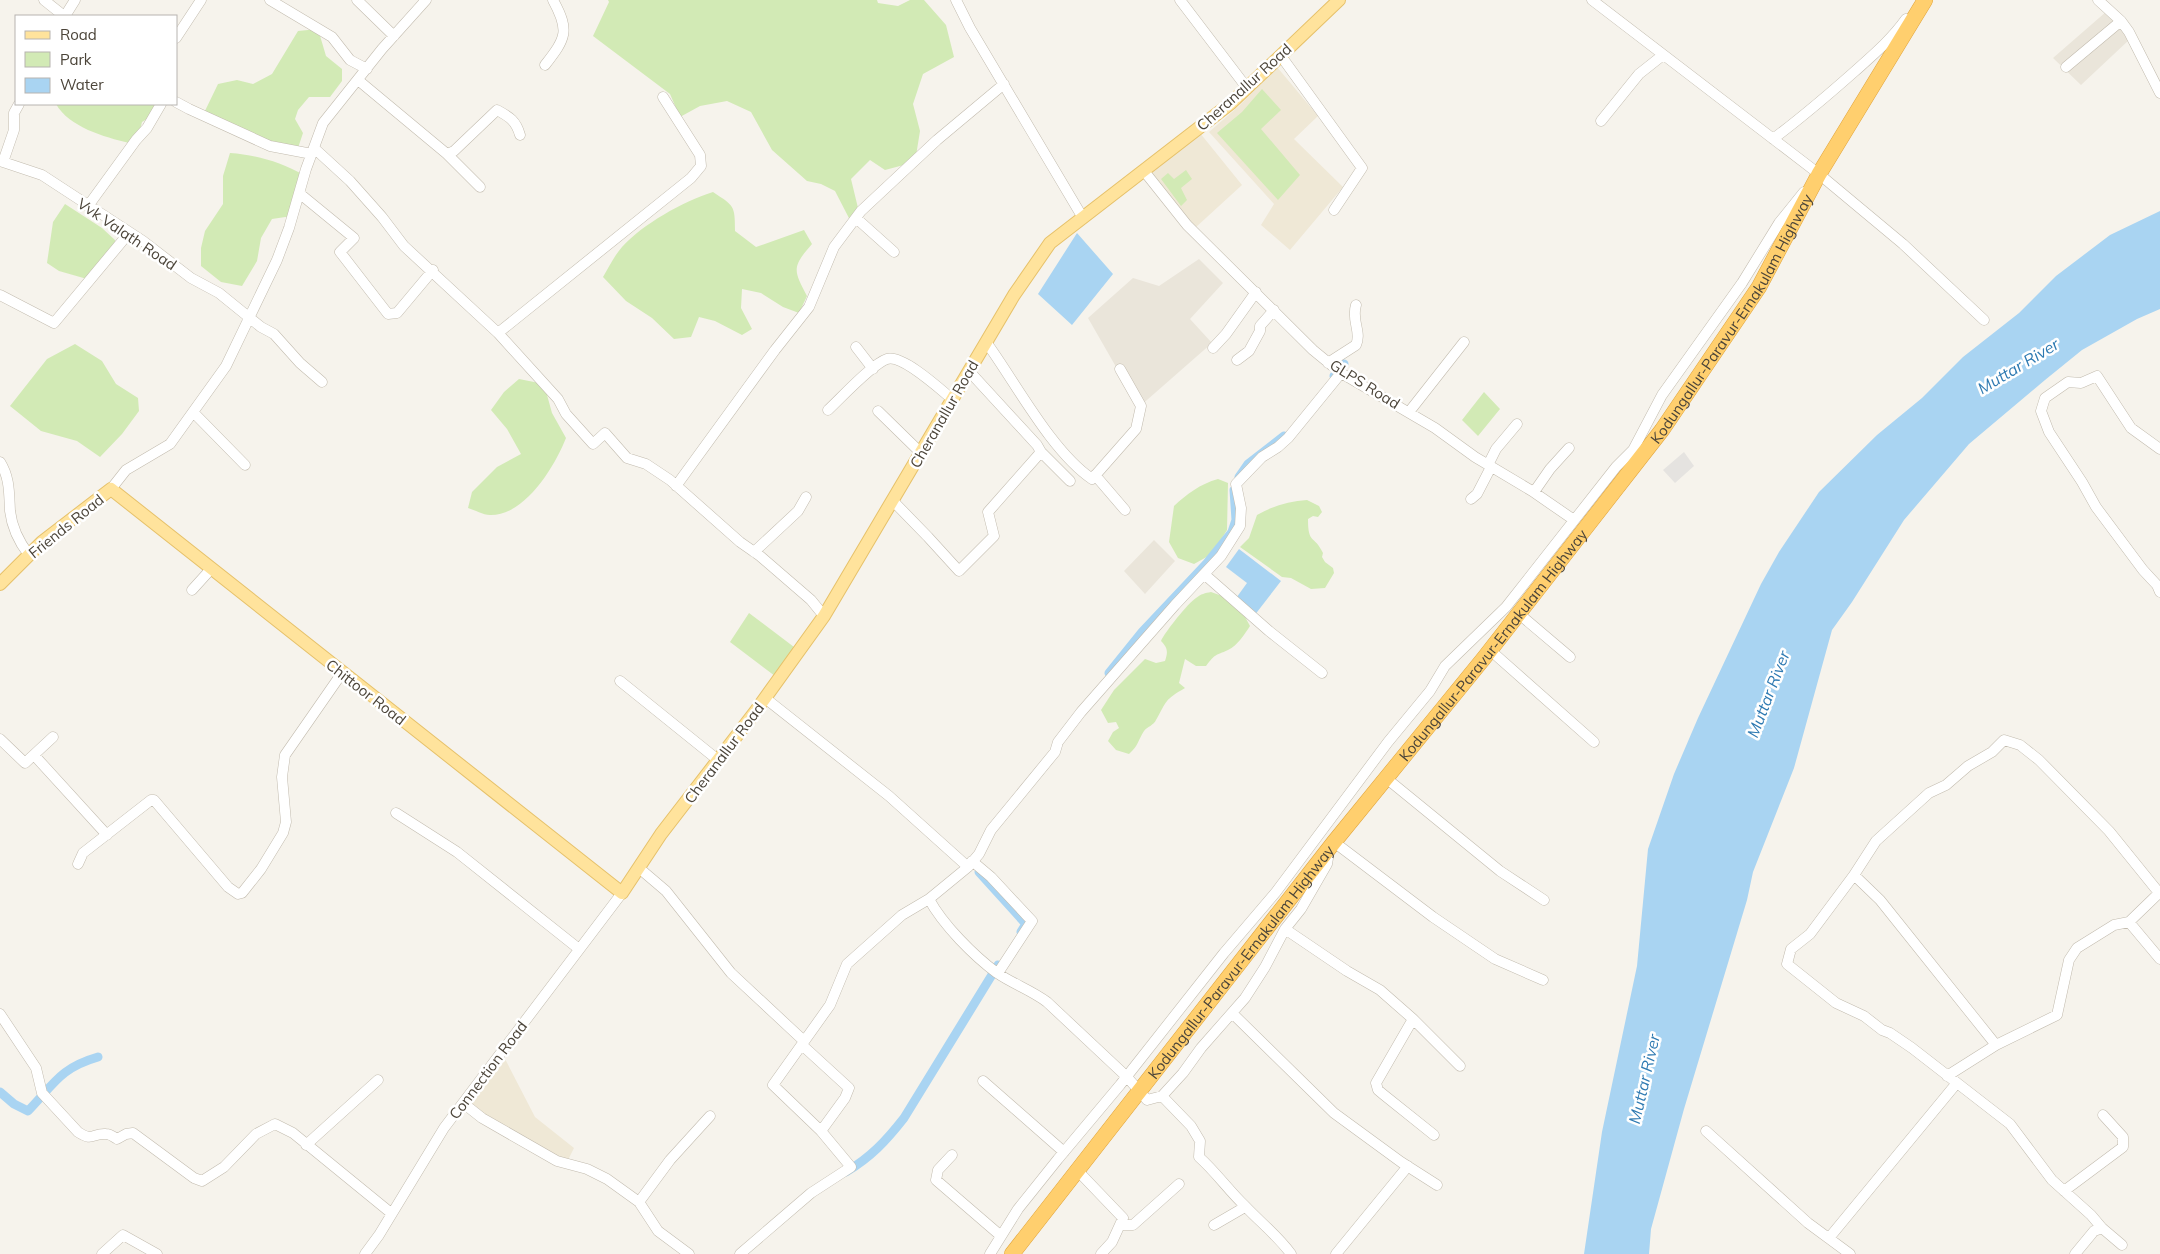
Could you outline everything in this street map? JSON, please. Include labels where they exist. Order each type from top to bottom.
[{"type":"highway","name":"Kodungallur-Paravur-Ernakulam Highway","points":[[1012,1254],[1332,845],[1490,650],[1662,430],[1759,287],[1819,174],[1925,0]]},
{"type":"main road","name":"Cheranallur Road","points":[[622,893],[661,834],[765,698],[824,616],[1014,295],[1050,243],[1231,103],[1339,0]]},
{"type":"main road","name":"Friends Road","points":[[0,584],[42,542],[111,489]]},
{"type":"main road","name":"Chittoor Road","points":[[111,489],[622,893]]},
{"type":"street","points":[[44,0],[64,15]]},
{"type":"street","points":[[66,15],[75,0]]},
{"type":"street","points":[[178,35],[201,0]]},
{"type":"street","points":[[270,0],[332,37],[350,60],[367,69]]},
{"type":"street","points":[[357,0],[394,36]]},
{"type":"street","points":[[544,65],[563,37],[564,20],[553,0]]},
{"type":"street","points":[[956,0],[970,28],[1083,218]]},
{"type":"street","points":[[1180,0],[1247,88]]},
{"type":"street","points":[[1592,0],[1819,174],[1903,244],[1984,320]]},
{"type":"street","points":[[1773,139],[1893,37],[1919,0]]},
{"type":"street","points":[[2098,0],[2121,21],[2129,32],[2160,93]]},
{"type":"street","points":[[111,489],[126,470],[170,444],[226,366],[241,339],[277,260],[323,122],[424,1]]},
{"type":"street","points":[[2066,67],[2121,21]]},
{"type":"street","points":[[1601,121],[1639,74],[1663,55]]},
{"type":"street","points":[[1281,56],[1362,168],[1334,210]]},
{"type":"street","points":[[358,80],[447,154],[480,187]]},
{"type":"street","points":[[676,486],[775,350],[809,307],[834,247],[861,211],[937,140],[1004,84]]},
{"type":"street","points":[[498,333],[691,178],[701,166],[700,155],[663,97]]},
{"type":"street","points":[[178,103],[270,146],[313,151],[334,165],[404,246],[433,270],[498,333],[558,399],[566,414],[592,444],[605,434],[627,458],[646,464],[676,486],[810,600],[824,616]]},
{"type":"street","points":[[2,162],[14,130],[14,112],[18,105]]},
{"type":"street","points":[[88,206],[136,140],[147,128],[160,105]]},
{"type":"street","points":[[447,154],[454,151],[497,110],[511,117],[517,125],[520,136]]},
{"type":"street","name":"Vvk Valath Road","points":[[2,162],[42,176],[129,232],[191,278],[219,293],[250,316],[261,327],[274,334],[300,364],[322,382]]},
{"type":"street","name":"GLPS Road","points":[[1144,171],[1187,225],[1336,369],[1435,428],[1474,457],[1534,492],[1574,520]]},
{"type":"street","points":[[990,1254],[1018,1209],[1127,1077],[1224,953],[1276,892],[1388,742],[1430,691],[1445,666],[1506,607],[1616,467],[1633,450],[1653,410],[1672,381],[1742,283],[1779,223],[1819,174]]},
{"type":"street","points":[[299,193],[354,238],[340,252],[388,314],[397,313],[433,270]]},
{"type":"street","points":[[856,218],[894,252]]},
{"type":"street","points":[[0,295],[54,323],[129,232]]},
{"type":"street","points":[[1213,348],[1226,334],[1256,292]]},
{"type":"street","points":[[740,1254],[811,1193],[851,1166],[821,1131],[773,1085],[830,1004],[848,964],[902,915],[930,899],[970,864],[979,854],[991,830],[1055,752],[1058,742],[1082,712],[1221,556],[1240,526],[1241,508],[1236,484],[1262,457],[1288,438],[1349,350],[1358,342],[1353,315],[1356,305]]},
{"type":"street","points":[[1237,360],[1249,351],[1260,331],[1260,326],[1274,310]]},
{"type":"street","points":[[986,342],[1007,370],[1041,424],[1081,471],[1092,479],[1136,429],[1141,406],[1120,369]]},
{"type":"street","points":[[1409,412],[1464,342]]},
{"type":"street","points":[[856,347],[873,369]]},
{"type":"street","points":[[828,410],[873,369],[888,359],[896,359],[908,365],[952,399]]},
{"type":"street","points":[[969,371],[1037,445],[1041,452],[1070,481]]},
{"type":"street","points":[[2160,449],[2131,428],[2097,376],[2081,383],[2068,382],[2045,398],[2041,411],[2049,432],[2096,507],[2160,592]]},
{"type":"street","points":[[878,411],[921,453]]},
{"type":"street","points":[[193,412],[245,465]]},
{"type":"street","points":[[1471,499],[1477,494],[1496,449],[1517,424]]},
{"type":"street","points":[[1534,492],[1550,469],[1562,458],[1569,448]]},
{"type":"street","points":[[893,501],[959,571],[994,536],[988,512],[1041,452]]},
{"type":"street","points":[[0,462],[7,473],[10,513],[18,540],[29,555]]},
{"type":"street","points":[[1095,475],[1125,510]]},
{"type":"street","points":[[754,552],[798,511],[806,497]]},
{"type":"street","points":[[192,590],[211,569]]},
{"type":"street","points":[[1204,574],[1269,631],[1322,672]]},
{"type":"street","points":[[1518,613],[1570,658]]},
{"type":"street","points":[[1490,650],[1594,742]]},
{"type":"street","points":[[78,864],[83,853],[151,800],[154,800],[228,887],[238,894],[242,893],[261,869],[283,833],[286,822],[282,776],[285,755],[342,673]]},
{"type":"street","points":[[620,681],[718,760]]},
{"type":"street","points":[[765,698],[970,864],[991,877],[1032,921],[996,971]]},
{"type":"street","points":[[0,740],[25,763],[53,737]]},
{"type":"street","points":[[1947,1076],[1996,1044],[2057,1015],[2069,960],[2077,948],[2114,925],[2129,922],[2159,894],[2109,832],[2039,760],[2020,745],[2004,740],[1992,752],[1968,766],[1946,785],[1929,793],[1876,841],[1854,875],[1810,934],[1791,949],[1788,964],[1836,1003],[1864,1016],[1882,1030],[1890,1033],[2010,1124],[2052,1180],[2122,1245]]},
{"type":"street","points":[[34,755],[107,835]]},
{"type":"street","points":[[1386,778],[1500,872],[1544,900]]},
{"type":"street","points":[[396,813],[457,852],[579,950]]},
{"type":"street","points":[[930,899],[935,909],[964,942],[996,971],[1047,1002],[1127,1077],[1147,1100],[1162,1096],[1183,1074],[1201,1048],[1245,998],[1265,967],[1285,929],[1301,909],[1327,864],[1332,845],[1495,959],[1543,980]]},
{"type":"street","points":[[639,868],[666,892],[731,973],[849,1088],[845,1098],[821,1131]]},
{"type":"street","points":[[1854,875],[1880,900],[1996,1044]]},
{"type":"street","name":"Connection Road","points":[[365,1254],[379,1235],[444,1128],[622,893]]},
{"type":"street","points":[[2129,922],[2160,959]]},
{"type":"street","points":[[1285,929],[1347,971],[1380,990],[1413,1019],[1460,1066]]},
{"type":"street","points":[[1232,1013],[1334,1113],[1437,1185]]},
{"type":"street","points":[[0,1014],[36,1068],[42,1093],[78,1132],[85,1137],[90,1138],[104,1134],[117,1139],[126,1134],[133,1133],[194,1178],[202,1181],[224,1167],[256,1134],[270,1125],[280,1125],[293,1133],[391,1213]]},
{"type":"street","points":[[1413,1019],[1376,1083],[1378,1090],[1434,1135]]},
{"type":"street","points":[[306,1145],[378,1080]]},
{"type":"street","points":[[983,1081],[1064,1152]]},
{"type":"street","points":[[1829,1238],[1956,1084]]},
{"type":"street","points":[[1162,1096],[1191,1126],[1200,1140],[1199,1157],[1190,1165]]},
{"type":"street","points":[[463,1103],[482,1118],[557,1161],[587,1169],[607,1178],[639,1202],[658,1231],[689,1254]]},
{"type":"street","points":[[2064,1190],[2123,1147],[2123,1137],[2103,1114]]},
{"type":"street","points":[[639,1202],[670,1160],[710,1116]]},
{"type":"street","points":[[1706,1131],[1808,1223],[1850,1254]]},
{"type":"street","points":[[952,1155],[936,1173],[936,1180],[1001,1236]]},
{"type":"street","points":[[1199,1157],[1292,1254]]},
{"type":"street","points":[[1336,1254],[1408,1166]]},
{"type":"street","points":[[1077,1170],[1123,1218],[1112,1242],[1102,1254]]},
{"type":"street","points":[[1120,1225],[1133,1225],[1179,1184]]},
{"type":"street","points":[[1214,1225],[1245,1207]]},
{"type":"street","points":[[2075,1254],[2094,1231],[2102,1228]]},
{"type":"street","points":[[102,1254],[123,1235],[157,1254]]},
{"type":"shaded area","points":[[2107,11],[2129,40],[2081,85],[2053,58]]},
{"type":"shaded area","points":[[1277,67],[1318,116],[1294,139],[1343,187],[1290,250],[1261,225],[1274,204],[1209,132],[1239,106]]},
{"type":"shaded area","points":[[1200,133],[1242,185],[1195,228],[1150,172]]},
{"type":"shaded area","points":[[1199,259],[1223,283],[1190,319],[1212,343],[1139,407],[1088,318],[1133,278],[1159,286]]},
{"type":"shaded area","points":[[1684,452],[1694,466],[1675,483],[1663,470]]},
{"type":"shaded area","points":[[1154,540],[1175,561],[1145,594],[1124,571]]},
{"type":"shaded area","points":[[502,1053],[535,1117],[574,1148],[568,1160],[538,1150],[469,1104],[478,1086]]},
{"type":"green space","points":[[608,0],[877,0],[878,3],[898,6],[910,0],[924,0],[946,25],[954,57],[923,74],[913,104],[920,131],[915,162],[885,170],[870,160],[851,179],[858,208],[851,222],[835,191],[821,184],[807,181],[772,150],[751,112],[727,101],[700,106],[680,117],[670,94],[593,36],[609,2]]},
{"type":"green space","points":[[318,29],[326,56],[342,69],[342,81],[330,97],[309,97],[298,110],[295,119],[303,133],[297,151],[203,115],[218,84],[237,80],[253,84],[272,74],[298,31]]},
{"type":"green space","points":[[1262,89],[1281,110],[1261,129],[1300,175],[1278,200],[1217,133],[1242,112]]},
{"type":"green space","points":[[57,105],[157,105],[150,117],[142,122],[138,138],[129,143],[88,130],[69,119]]},
{"type":"green space","points":[[230,153],[250,155],[268,160],[304,175],[292,216],[272,219],[261,238],[257,261],[242,286],[221,282],[201,266],[201,248],[205,231],[223,204],[223,176]]},
{"type":"green space","points":[[1186,170],[1192,179],[1181,188],[1187,200],[1181,206],[1161,179],[1168,173],[1174,179]]},
{"type":"green space","points":[[713,192],[732,207],[735,216],[735,231],[756,247],[804,230],[812,244],[798,264],[797,274],[807,296],[799,313],[783,307],[761,293],[742,289],[741,308],[752,329],[742,335],[715,321],[699,317],[691,337],[674,339],[652,318],[626,301],[603,277],[619,250],[641,230],[676,208]]},
{"type":"green space","points":[[65,204],[102,228],[115,240],[115,249],[87,279],[59,271],[47,263],[53,222]]},
{"type":"green space","points":[[75,344],[102,361],[116,384],[138,398],[139,411],[122,434],[100,457],[77,441],[41,431],[10,406],[47,359]]},
{"type":"green space","points":[[519,379],[544,384],[552,413],[566,438],[546,475],[527,498],[503,513],[485,514],[468,508],[472,492],[497,467],[521,454],[507,429],[491,410],[504,392]]},
{"type":"green space","points":[[1484,392],[1500,409],[1478,436],[1462,420]]},
{"type":"green space","points":[[1218,479],[1228,483],[1227,530],[1212,554],[1194,564],[1178,558],[1169,542],[1174,506],[1194,490]]},
{"type":"green space","points":[[1307,500],[1319,506],[1322,512],[1318,517],[1313,516],[1308,519],[1308,527],[1310,536],[1323,553],[1322,557],[1325,562],[1333,568],[1334,573],[1325,588],[1311,589],[1291,578],[1282,577],[1240,547],[1249,538],[1257,515],[1281,504]]},
{"type":"green space","points":[[1211,592],[1225,597],[1244,615],[1250,626],[1235,645],[1216,655],[1206,666],[1196,666],[1185,659],[1179,683],[1185,688],[1167,701],[1155,722],[1144,731],[1137,745],[1129,754],[1116,750],[1108,741],[1113,732],[1119,728],[1116,722],[1108,723],[1101,710],[1114,690],[1145,659],[1156,663],[1165,661],[1167,650],[1161,641],[1167,631],[1192,601],[1201,595]]},
{"type":"green space","points":[[749,613],[794,647],[775,676],[730,642]]},
{"type":"water","name":"Muttar River","points":[[2160,211],[2160,309],[2137,319],[2082,350],[1969,444],[1904,520],[1832,630],[1794,768],[1753,872],[1747,900],[1684,1109],[1651,1229],[1649,1254],[1584,1254],[1602,1132],[1637,966],[1648,849],[1674,774],[1761,584],[1779,552],[1819,492],[1877,435],[1922,398],[1963,357],[2019,313],[2056,276],[2110,235]]},
{"type":"water","points":[[1077,233],[1113,274],[1072,325],[1038,294]]},
{"type":"water","points":[[1239,549],[1281,581],[1254,616],[1234,601],[1247,583],[1226,567]]},
{"type":"waterway","points":[[1334,376],[1344,364]]},
{"type":"waterway","points":[[1239,477],[1248,464],[1284,436]]},
{"type":"waterway","points":[[1109,673],[1142,632],[1207,563],[1232,532],[1236,520],[1234,490]]},
{"type":"waterway","points":[[979,872],[1026,924],[1021,932]]},
{"type":"waterway","points":[[846,1172],[878,1148],[904,1118],[998,965]]},
{"type":"waterway","points":[[0,1092],[14,1104],[28,1111],[58,1078],[75,1066],[98,1057]]}]
